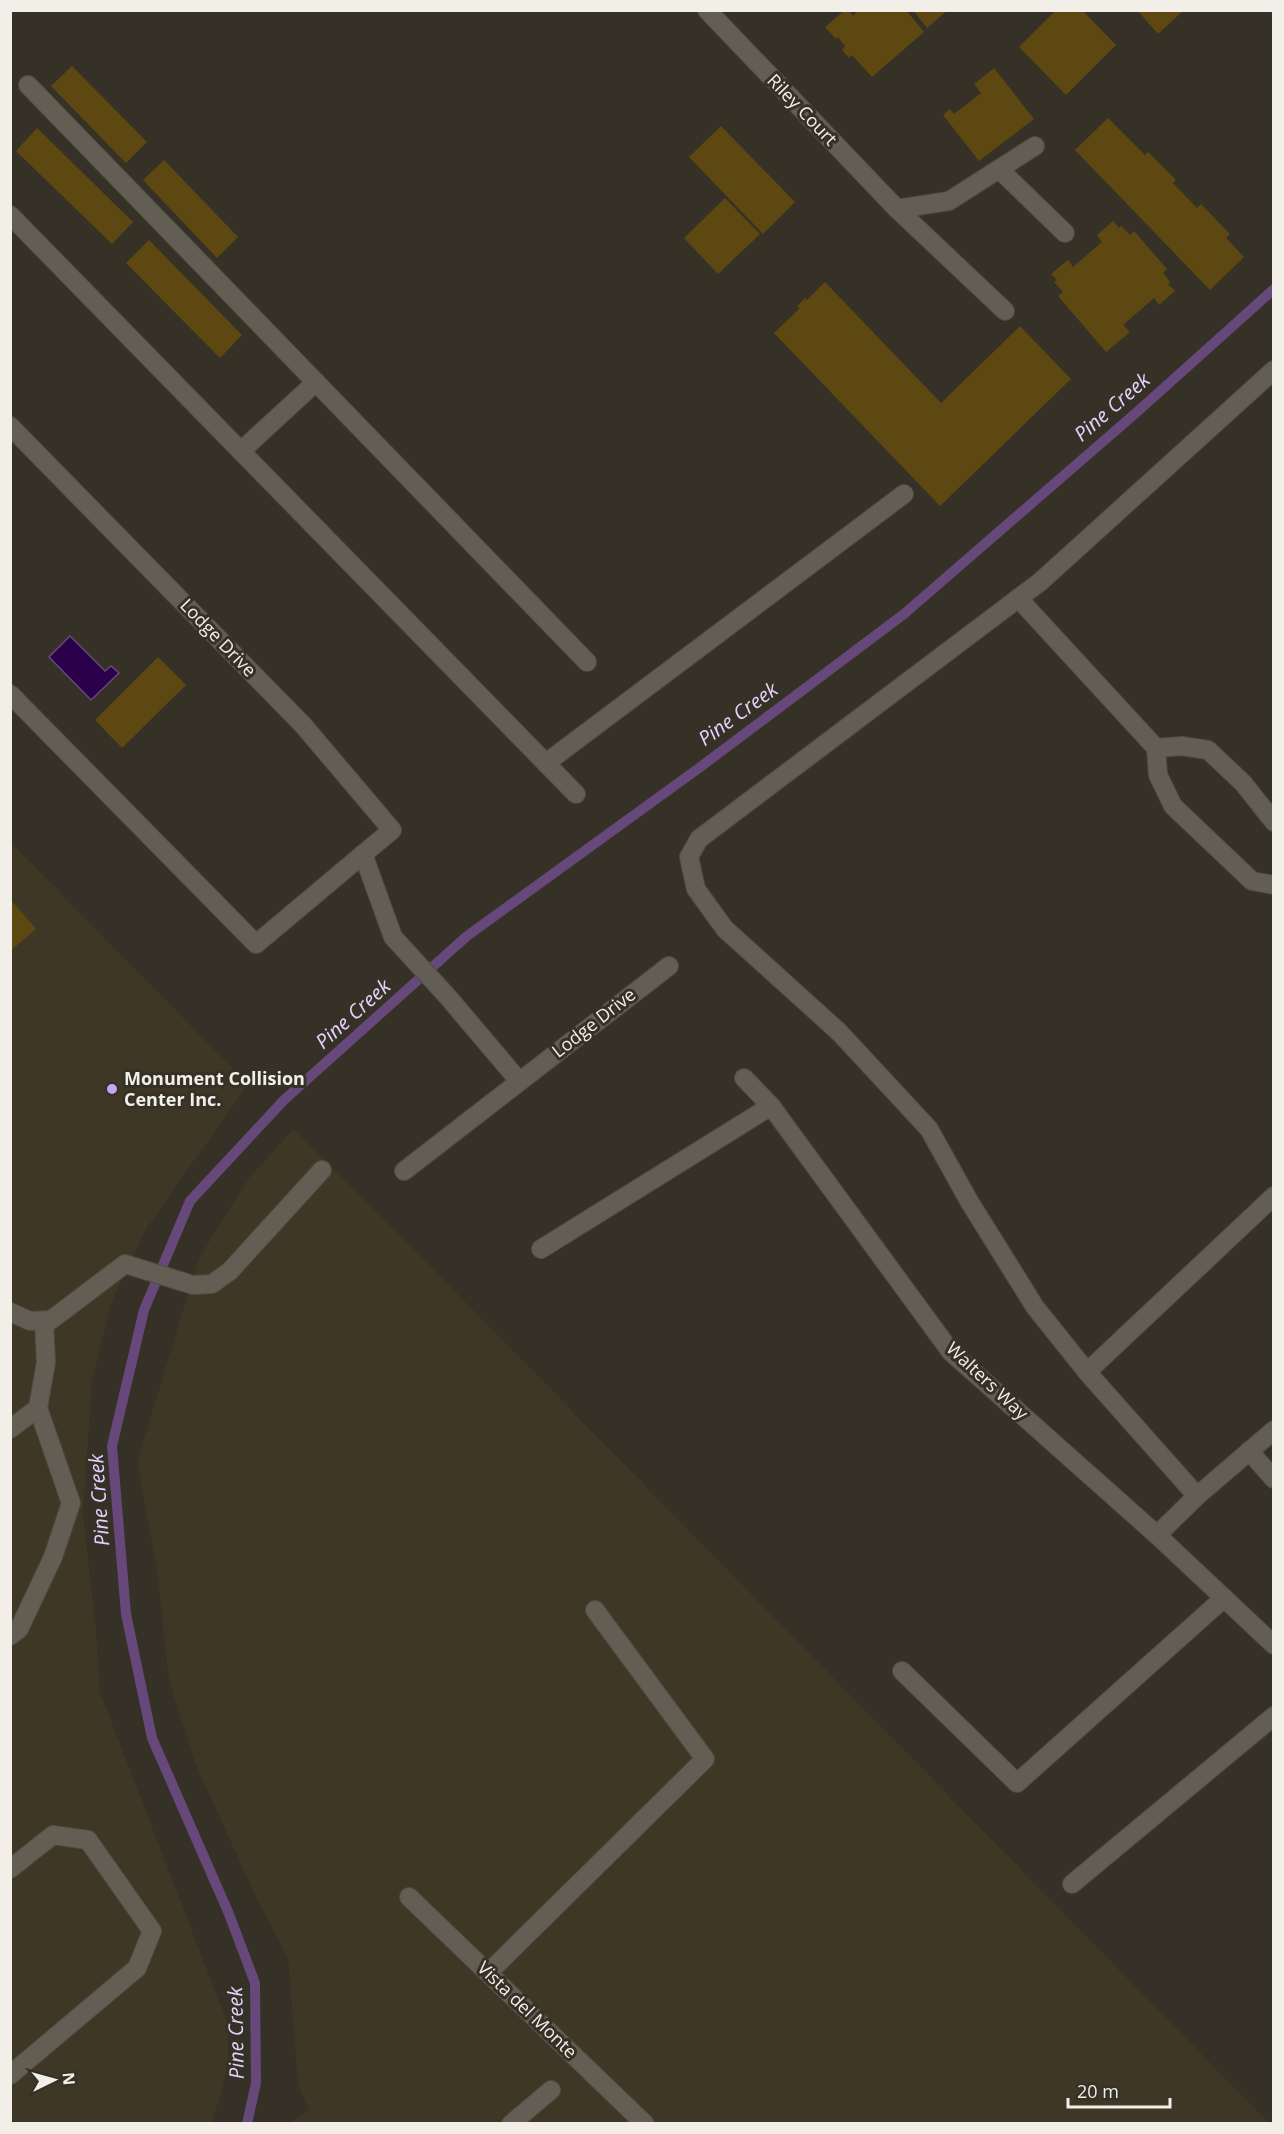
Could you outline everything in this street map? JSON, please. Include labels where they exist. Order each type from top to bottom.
[{"type":"street","name":"Riley Court","points":[[707,10],[897,209],[1005,311]]},
{"type":"street","points":[[28,85],[587,662]]},
{"type":"street","points":[[897,209],[949,201],[1035,146]]},
{"type":"street","points":[[999,169],[1065,233]]},
{"type":"street","points":[[10,216],[576,794]]},
{"type":"street","points":[[1197,1496],[1087,1372],[1035,1307],[969,1201],[929,1129],[839,1032],[725,929],[696,889],[689,857],[699,839],[1040,582],[1274,370]]},
{"type":"street","points":[[241,451],[316,382]]},
{"type":"street","name":"Lodge Drive","points":[[10,426],[303,724],[392,830],[256,944],[10,694]]},
{"type":"street","points":[[546,763],[904,494]]},
{"type":"street","points":[[1018,598],[1156,748],[1158,775],[1173,806],[1252,881],[1274,885]]},
{"type":"street","points":[[1156,748],[1182,746],[1208,750],[1243,783],[1274,822]]},
{"type":"street","points":[[363,854],[393,937],[448,997],[519,1081]]},
{"type":"street","name":"Lodge Drive","points":[[404,1171],[669,966]]},
{"type":"street","name":"Walters Way","points":[[744,1078],[771,1106],[951,1352],[1157,1535],[1274,1645]]},
{"type":"street","points":[[541,1249],[771,1106]]},
{"type":"street","points":[[10,1312],[30,1321],[51,1320],[126,1264],[193,1285],[212,1284],[230,1271],[322,1170]]},
{"type":"street","points":[[1087,1372],[1274,1196]]},
{"type":"street","points":[[10,1636],[19,1629],[53,1557],[71,1503],[38,1408],[46,1362],[44,1321]]},
{"type":"street","points":[[10,1429],[38,1408]]},
{"type":"street","points":[[1157,1535],[1197,1496],[1274,1430]]},
{"type":"street","points":[[1249,1451],[1274,1479]]},
{"type":"street","points":[[902,1671],[1017,1783],[1224,1598]]},
{"type":"street","points":[[488,1973],[705,1759],[595,1610]]},
{"type":"street","points":[[1072,1884],[1274,1716]]},
{"type":"street","points":[[10,1869],[53,1835],[88,1840],[152,1931],[137,1968],[10,2075]]},
{"type":"street","name":"Vista del Monte","points":[[409,1897],[645,2124]]},
{"type":"street","points":[[511,2124],[551,2090]]},
{"type":"shaded area","points":[[70,636],[105,671],[111,666],[119,673],[91,700],[49,657]]},
{"type":"shaded area","points":[[10,842],[248,1084],[146,1229],[112,1301],[92,1382],[83,1513],[100,1692],[227,2022],[229,2063],[212,2123],[11,2123]]},
{"type":"shaded area","points":[[293,1129],[1269,2123],[289,2123],[309,2111],[298,2084],[288,1958],[258,1901],[196,1765],[169,1681],[157,1569],[137,1462],[199,1258],[249,1178]]},
{"type":"building","points":[[845,10],[853,16],[859,10],[906,10],[924,32],[872,77],[852,55],[849,58],[842,50],[845,46],[825,27]]},
{"type":"building","points":[[913,10],[948,10],[927,28]]},
{"type":"building","points":[[1056,10],[1082,10],[1116,45],[1066,95],[1019,47]]},
{"type":"building","points":[[1137,10],[1184,10],[1158,34]]},
{"type":"building","points":[[72,66],[147,142],[126,163],[51,86]]},
{"type":"building","points":[[994,68],[1034,119],[979,161],[943,115],[950,109],[954,114],[981,93],[974,84]]},
{"type":"building","points":[[1108,118],[1145,155],[1148,152],[1176,180],[1173,183],[1197,208],[1201,204],[1230,234],[1226,238],[1244,257],[1210,290],[1075,150]]},
{"type":"building","points":[[721,126],[795,202],[763,234],[689,157]]},
{"type":"building","points":[[37,128],[133,222],[112,244],[16,151]]},
{"type":"building","points":[[164,160],[238,237],[217,258],[143,180]]},
{"type":"building","points":[[725,198],[760,234],[718,274],[684,238]]},
{"type":"building","points":[[1113,221],[1130,235],[1134,231],[1167,269],[1163,273],[1170,282],[1168,284],[1175,291],[1159,305],[1154,298],[1123,325],[1130,332],[1106,352],[1058,296],[1063,292],[1054,282],[1057,280],[1051,274],[1068,260],[1073,267],[1102,242],[1097,235]]},
{"type":"building","points":[[149,240],[242,335],[220,358],[126,263]]},
{"type":"building","points":[[825,282],[941,403],[1020,326],[1071,379],[940,506],[774,333],[800,308],[797,306],[805,298],[807,300]]},
{"type":"building","points":[[158,657],[186,685],[122,748],[95,720]]},
{"type":"building","points":[[10,899],[36,929],[10,951]]},
{"type":"waterway","name":"Pine Creek","points":[[247,2124],[256,2083],[255,1983],[229,1914],[152,1738],[126,1614],[112,1446],[144,1310],[190,1201],[284,1100],[467,936],[699,768],[904,614],[1137,412],[1274,289]]},
{"type":"place","name":"Monument Collision Center Inc.","points":[[112,1089]]}]
